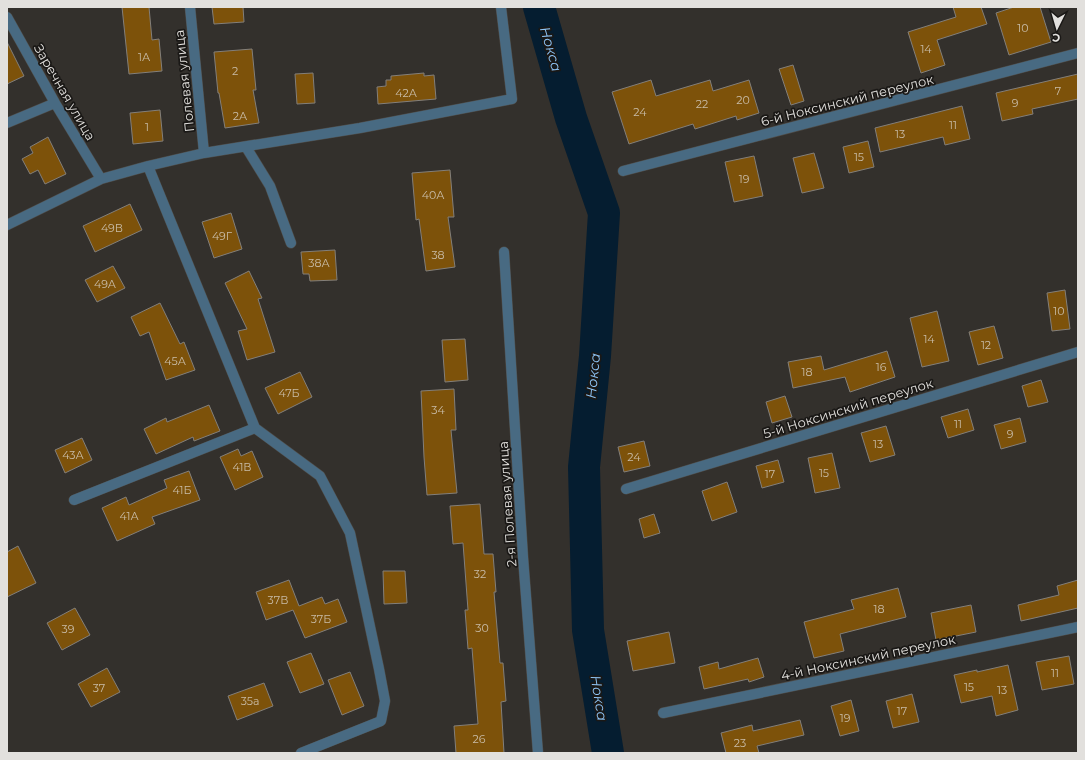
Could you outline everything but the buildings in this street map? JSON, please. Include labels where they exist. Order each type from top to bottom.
[{"type":"street","name":"Полевая улица","points":[[190,7],[204,153]]},
{"type":"street","points":[[7,225],[101,179],[148,166],[204,153],[360,128],[512,99],[501,7]]},
{"type":"street","name":"Заречная улица","points":[[7,17],[55,103],[101,179]]},
{"type":"street","name":"6-й Ноксинский переулок","points":[[623,171],[1078,54]]},
{"type":"street","points":[[7,123],[55,103]]},
{"type":"street","points":[[246,147],[270,186],[290,244]]},
{"type":"street","points":[[148,166],[255,428],[320,476],[350,533],[385,701],[381,721],[301,753]]},
{"type":"street","name":"2-я Полевая улица","points":[[504,252],[523,557],[538,753]]},
{"type":"street","name":"5-й Ноксинский переулок","points":[[626,489],[1078,352]]},
{"type":"street","points":[[74,500],[255,428]]},
{"type":"street","name":"4-й Ноксинский переулок","points":[[663,713],[1078,627]]},
{"type":"waterway","name":"Нокса","points":[[539,7],[571,118],[604,213],[595,356],[584,467],[588,630],[608,753]]}]
